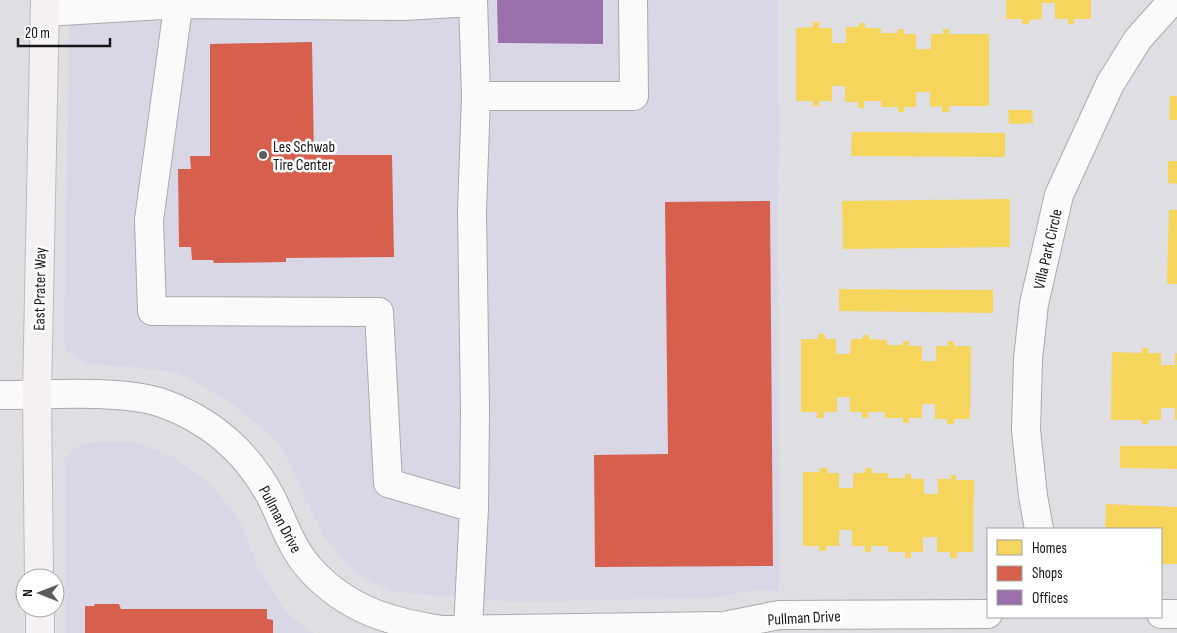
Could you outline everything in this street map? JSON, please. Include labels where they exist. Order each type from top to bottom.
[{"type":"main road","name":"East Prater Way","points":[[39,568],[37,395],[45,6]]},
{"type":"main road","points":[[40,618],[40,633]]},
{"type":"street","points":[[476,96],[634,96],[633,0]]},
{"type":"street","name":"Villa Park Circle","points":[[1039,528],[1033,496],[1026,430],[1028,358],[1034,304],[1060,196],[1110,84],[1138,39],[1173,0]]},
{"type":"street","points":[[45,6],[179,2],[403,3],[473,1],[476,96],[472,211],[475,410],[474,508],[483,631]]},
{"type":"street","points":[[179,2],[149,220],[152,311],[379,312],[388,483],[474,508]]},
{"type":"street","name":"Pullman Drive","points":[[0,396],[128,396],[160,402],[192,416],[224,437],[248,462],[271,497],[285,531],[312,570],[339,595],[372,614],[405,624],[442,630],[483,631],[725,630],[779,615],[987,614]]},
{"type":"street","points":[[1162,614],[1177,614]]},
{"type":"shaded area","points":[[70,0],[778,0],[779,591],[754,590],[712,598],[515,602],[394,592],[355,573],[325,538],[280,444],[233,404],[178,372],[85,363],[67,351],[64,339]]},
{"type":"shaded area","points":[[94,442],[135,442],[173,457],[212,485],[240,522],[258,568],[286,612],[313,633],[66,633],[65,463],[73,448]]},
{"type":"building: Homes","points":[[1006,0],[1091,0],[1091,19],[1074,19],[1074,24],[1068,24],[1068,19],[1055,19],[1055,3],[1042,3],[1042,19],[1029,20],[1029,24],[1022,24],[1022,19],[1006,19]]},
{"type":"building: Homes","points":[[813,22],[819,22],[819,28],[832,28],[832,43],[846,43],[846,27],[859,27],[859,23],[865,23],[865,28],[881,28],[881,33],[898,33],[898,29],[904,29],[904,34],[916,34],[916,49],[931,49],[931,34],[943,34],[943,29],[949,29],[949,34],[989,34],[989,106],[949,106],[949,112],[942,112],[942,106],[930,107],[930,92],[916,92],[916,107],[904,107],[904,112],[898,112],[898,107],[881,107],[881,101],[864,101],[864,108],[858,108],[858,102],[845,102],[845,86],[832,86],[832,101],[819,101],[819,106],[813,106],[813,101],[796,101],[796,28],[813,27]]},
{"type":"building: Homes","points":[[1170,96],[1177,96],[1177,120],[1169,120]]},
{"type":"building: Homes","points":[[1008,110],[1032,110],[1033,123],[1009,124]]},
{"type":"building: Homes","points":[[852,132],[1005,133],[1005,157],[851,156]]},
{"type":"building: Homes","points":[[1168,161],[1177,161],[1177,184],[1168,183]]},
{"type":"building: Homes","points":[[1010,199],[1010,247],[843,249],[842,201]]},
{"type":"building: Homes","points":[[1169,210],[1177,210],[1177,284],[1167,284]]},
{"type":"building: Homes","points":[[839,289],[993,290],[993,313],[839,311]]},
{"type":"building: Homes","points":[[818,334],[825,334],[825,339],[836,339],[836,354],[850,354],[851,339],[863,339],[863,335],[869,335],[869,339],[887,340],[887,345],[903,345],[903,341],[909,341],[909,346],[922,346],[922,361],[936,361],[936,346],[948,346],[948,341],[954,341],[954,346],[971,346],[970,419],[954,419],[954,424],[947,424],[947,419],[935,419],[935,404],[922,404],[922,418],[909,418],[909,423],[903,423],[903,418],[885,418],[885,412],[868,412],[868,418],[862,418],[862,412],[850,412],[850,397],[837,397],[837,412],[824,412],[824,418],[817,418],[817,412],[801,412],[801,339],[818,339]]},
{"type":"building: Homes","points":[[1142,348],[1148,348],[1148,353],[1161,353],[1161,365],[1175,365],[1175,353],[1177,353],[1177,420],[1175,420],[1175,408],[1161,408],[1161,420],[1148,420],[1148,424],[1142,424],[1142,420],[1111,420],[1112,352],[1142,353]]},
{"type":"building: Homes","points":[[1120,446],[1177,446],[1177,469],[1120,468]]},
{"type":"building: Homes","points":[[820,468],[827,468],[827,473],[839,473],[839,488],[853,488],[853,473],[865,473],[865,468],[872,468],[872,473],[888,473],[888,478],[905,478],[905,474],[911,474],[911,479],[924,479],[924,494],[938,494],[938,479],[951,479],[951,475],[956,475],[956,480],[974,480],[973,552],[957,552],[957,558],[950,558],[950,552],[937,552],[937,537],[923,537],[923,552],[911,552],[911,558],[905,558],[905,552],[888,552],[888,546],[871,546],[871,552],[865,552],[865,546],[852,546],[852,530],[839,530],[839,546],[826,546],[826,551],[819,551],[819,546],[803,546],[803,472],[819,472]]},
{"type":"building: Homes","points":[[1106,504],[1177,507],[1177,564],[1162,564],[1162,528],[1105,528]]},
{"type":"building: Shops","points":[[312,42],[314,155],[392,155],[394,257],[286,258],[286,262],[214,263],[213,260],[192,260],[191,247],[179,247],[178,169],[191,169],[190,156],[210,156],[210,44]]},
{"type":"building: Shops","points":[[770,201],[773,566],[595,567],[594,455],[668,454],[665,202]]},
{"type":"building: Shops","points":[[94,604],[119,604],[121,609],[267,609],[267,619],[273,620],[273,633],[85,633],[85,606],[95,606]]},
{"type":"building: Offices","points":[[497,0],[603,0],[603,44],[498,43]]},
{"type":"place","name":"Les Schwab Tire Center","points":[[263,155]]}]
